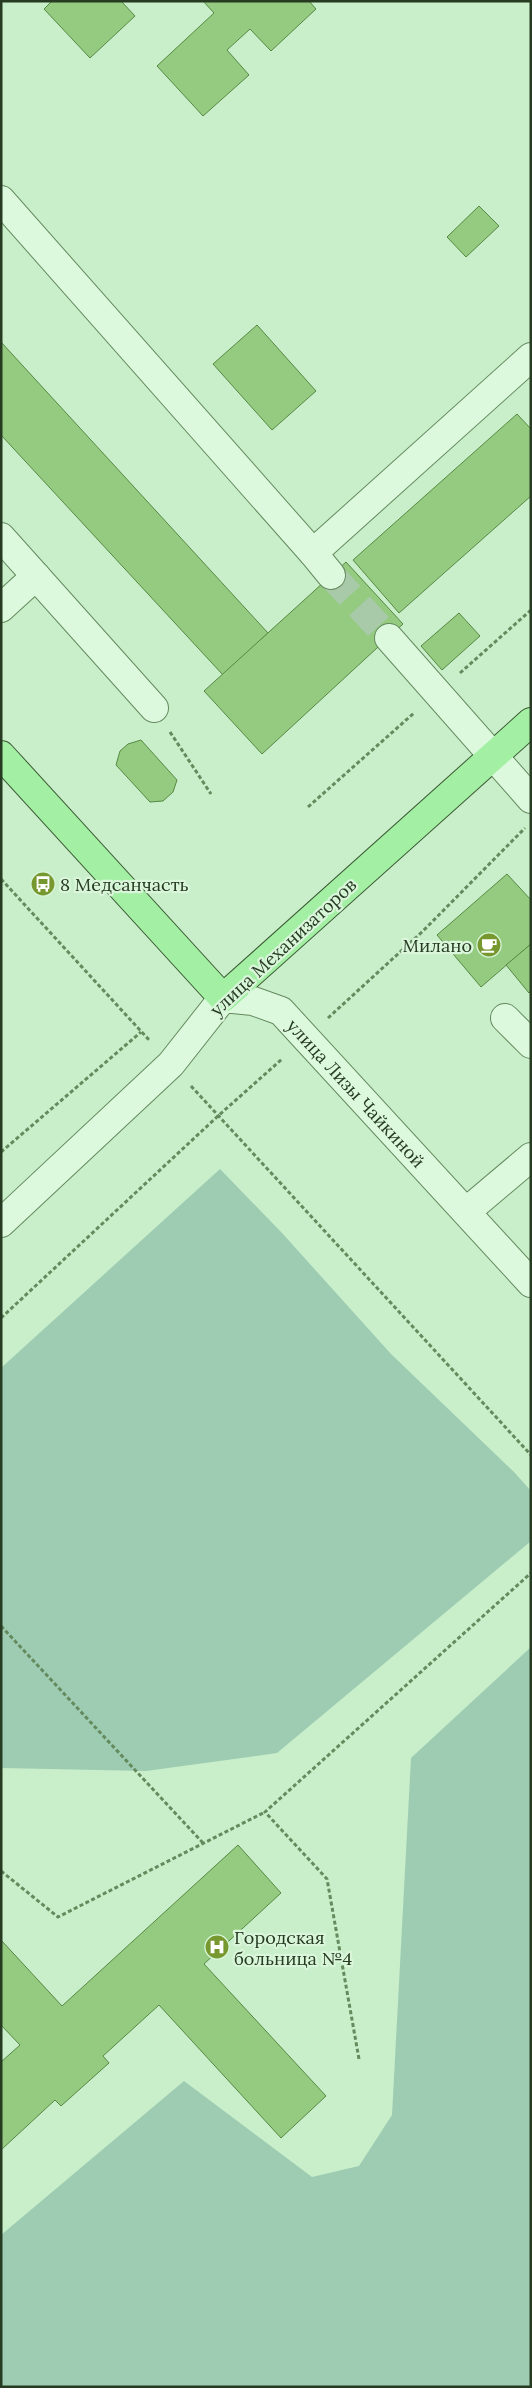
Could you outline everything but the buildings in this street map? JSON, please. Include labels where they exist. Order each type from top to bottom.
[{"type":"main road","name":"улица Механизаторов","points":[[223,998],[531,722]]},
{"type":"main road","points":[[1,755],[223,998]]},
{"type":"street","points":[[1,200],[331,575]]},
{"type":"street","points":[[313,554],[531,357]]},
{"type":"street","points":[[1,537],[154,708]]},
{"type":"street","points":[[1,608],[36,576]]},
{"type":"street","points":[[388,638],[531,799]]},
{"type":"street","name":"улица Лизы Чайкиной","points":[[223,998],[253,1000],[281,1011],[467,1211],[531,1283]]},
{"type":"street","name":"улица Механизаторов","points":[[1,1223],[171,1064],[223,998]]},
{"type":"street","points":[[505,1018],[531,1044]]},
{"type":"street","points":[[467,1211],[531,1156]]},
{"type":"path","points":[[154,708],[211,794]]},
{"type":"path","points":[[1,1318],[218,1116],[422,931],[531,823]]},
{"type":"path","points":[[1,879],[531,1455]]},
{"type":"path","points":[[1,1152],[142,1032]]},
{"type":"path","points":[[1,1871],[58,1917],[265,1812],[531,1574]]},
{"type":"path","points":[[1,1626],[203,1843]]},
{"type":"path","points":[[265,1812],[327,1879],[359,2059]]},
{"type":"green space","points":[[220,1169],[282,1233],[391,1354],[514,1472],[531,1491],[531,1541],[277,1753],[146,1771],[1,1768],[1,1368]]},
{"type":"green space","points":[[531,1647],[531,2387],[1,2387],[1,2235],[184,2081],[312,2177],[359,2166],[392,2115],[411,1758]]},
{"type":"tunnel","points":[[331,575],[389,638]]},
{"type":"place","name":"8 Медсанчасть","points":[[43,884]]},
{"type":"place","name":"Милано","points":[[489,945]]},
{"type":"place","name":"Городская больница №4","points":[[217,1947]]}]
